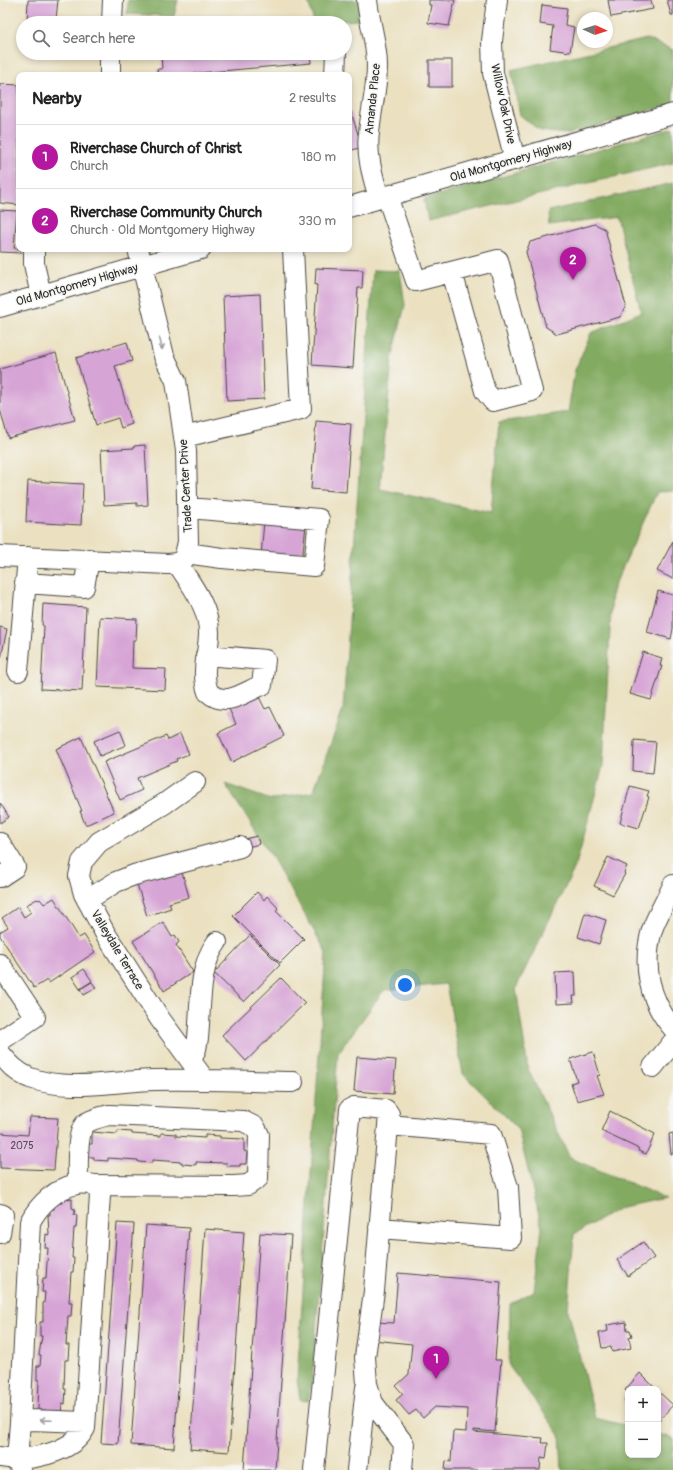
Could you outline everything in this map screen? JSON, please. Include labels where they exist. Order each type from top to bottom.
[{"type":"street","points":[[112,16],[113,0]]},
{"type":"street","name":"Amanda Place","points":[[367,0],[374,30],[377,66],[376,92],[369,134],[369,155],[383,197],[416,281],[452,272]]},
{"type":"street","name":"Willow Oak Drive","points":[[497,0],[492,41],[493,73],[515,160]]},
{"type":"street","points":[[110,60],[110,72]]},
{"type":"street","points":[[335,72],[336,60]]},
{"type":"street","name":"Old Montgomery Highway","points":[[352,206],[673,114]]},
{"type":"street","points":[[34,252],[34,264],[41,295]]},
{"type":"street","name":"Old Montgomery Highway","points":[[0,307],[41,295],[140,257],[178,252]]},
{"type":"street","points":[[184,437],[301,409],[293,252]]},
{"type":"street","name":"Trade Center Drive","points":[[140,257],[162,296],[178,354],[176,381],[186,451],[188,508],[188,542],[182,558]]},
{"type":"street","points":[[498,260],[532,391],[493,401],[485,391],[452,272],[498,260]]},
{"type":"street","points":[[0,556],[89,559],[222,558],[314,566],[319,519],[188,508]]},
{"type":"street","points":[[18,671],[28,558]]},
{"type":"street","points":[[182,558],[206,613],[209,633],[206,655]]},
{"type":"street","points":[[25,583],[84,587],[89,559]]},
{"type":"street","name":"Valleydale Terrace","points":[[195,782],[164,804],[99,842],[82,862],[79,876],[84,894],[104,933],[155,1012],[204,1079]]},
{"type":"street","points":[[0,843],[15,867],[0,876]]},
{"type":"street","points":[[87,900],[116,882],[134,875],[240,847]]},
{"type":"street","points":[[673,885],[652,929],[647,958],[651,990],[655,1002],[673,1028]]},
{"type":"street","points":[[190,1061],[198,1038],[204,968],[209,952],[217,942]]},
{"type":"street","points":[[0,964],[36,1017],[0,1041]]},
{"type":"street","points":[[652,1067],[673,1042]]},
{"type":"street","points":[[0,1053],[18,1072],[31,1078],[57,1084],[81,1085],[204,1079],[294,1082]]},
{"type":"street","points":[[314,1470],[350,1109],[354,1107],[386,1110],[389,1114],[374,1291],[365,1357],[367,1384],[357,1470]]},
{"type":"street","points":[[87,1184],[59,1191],[36,1209],[30,1222],[20,1423],[13,1462],[55,1452],[71,1444],[81,1436],[85,1428],[100,1195],[87,1184],[80,1131],[86,1124],[108,1115],[243,1121],[255,1127],[259,1135],[258,1178],[248,1184],[234,1186],[87,1184]]},
{"type":"street","points":[[379,1228],[511,1238],[508,1187],[491,1134],[389,1125]]},
{"type":"street","points":[[0,1214],[3,1215],[0,1233]]},
{"type":"street","points":[[367,1384],[373,1403],[404,1444],[402,1470]]},
{"type":"street","points":[[20,1423],[30,1420],[85,1422]]},
{"type":"green space","points":[[128,0],[178,0],[174,16],[127,14]]},
{"type":"green space","points":[[308,0],[361,0],[360,20],[352,21],[352,16],[312,16]]},
{"type":"green space","points":[[647,39],[673,50],[673,104],[567,134],[540,131],[520,115],[511,70],[613,48],[613,47]]},
{"type":"green space","points":[[673,128],[673,163],[428,221],[424,199]]},
{"type":"green space","points":[[673,183],[673,491],[657,492],[612,591],[603,766],[576,865],[516,988],[528,1069],[570,1158],[665,1198],[622,1207],[574,1234],[568,1310],[595,1418],[625,1425],[625,1458],[661,1458],[661,1435],[673,1438],[673,1470],[562,1470],[560,1435],[509,1366],[510,1304],[534,1291],[542,1228],[518,1129],[463,1074],[446,984],[384,990],[338,1053],[312,1381],[308,1401],[300,1400],[297,1379],[326,952],[271,855],[225,784],[271,800],[313,792],[343,710],[373,270],[400,271],[405,305],[392,359],[380,489],[491,513],[499,422],[568,412],[575,370],[591,333],[641,312],[617,217],[549,226],[548,211]]},
{"type":"building","points":[[28,0],[58,0],[56,16],[27,16]]},
{"type":"building","points":[[429,0],[455,0],[449,26],[428,23],[431,5],[429,5]]},
{"type":"building","points":[[608,0],[651,0],[653,9],[613,17],[613,12],[610,12]]},
{"type":"building","points":[[667,0],[673,0],[673,15],[671,15]]},
{"type":"building","points":[[542,5],[567,8],[565,25],[574,27],[570,52],[550,49],[553,26],[540,24]]},
{"type":"building","points":[[161,60],[311,60],[311,63],[210,72],[158,72],[157,69],[162,69]]},
{"type":"building","points":[[429,60],[452,60],[452,87],[429,87]]},
{"type":"building","points":[[0,84],[16,85],[16,205],[0,203]]},
{"type":"building","points":[[352,115],[362,147],[352,150]]},
{"type":"building","points":[[0,210],[16,211],[14,248],[16,248],[16,252],[21,253],[0,252]]},
{"type":"building","points":[[595,224],[605,229],[626,306],[620,317],[557,334],[546,327],[526,252],[530,242]]},
{"type":"building","points":[[316,268],[363,270],[362,288],[358,288],[353,368],[312,365],[317,285],[315,285]]},
{"type":"building","points":[[260,294],[264,399],[227,401],[223,296]]},
{"type":"building","points":[[127,342],[132,361],[115,366],[132,424],[121,428],[118,418],[96,425],[76,358]]},
{"type":"building","points":[[56,353],[75,420],[8,438],[0,409],[0,369]]},
{"type":"building","points":[[316,421],[351,424],[346,492],[311,489]]},
{"type":"building","points":[[145,445],[148,505],[137,506],[137,503],[104,505],[101,450],[134,448],[134,446]]},
{"type":"building","points":[[28,481],[83,484],[81,525],[26,522]]},
{"type":"building","points":[[264,521],[306,525],[302,560],[261,556]]},
{"type":"building","points":[[673,541],[673,579],[657,571]]},
{"type":"building","points":[[658,591],[673,595],[673,629],[671,639],[647,632]]},
{"type":"building","points":[[43,604],[86,607],[82,691],[41,689],[44,626],[42,625]]},
{"type":"building","points":[[100,617],[137,619],[136,640],[133,640],[132,668],[166,669],[165,690],[97,687]]},
{"type":"building","points":[[0,627],[7,629],[1,658],[0,658]]},
{"type":"building","points":[[643,652],[662,658],[660,666],[662,666],[651,700],[630,694]]},
{"type":"building","points":[[258,695],[265,709],[270,707],[284,736],[232,762],[218,733],[236,724],[229,709]]},
{"type":"building","points":[[120,730],[126,745],[100,756],[94,741]]},
{"type":"building","points":[[180,734],[189,754],[176,759],[177,761],[137,778],[142,790],[120,800],[104,762],[166,736],[168,740]]},
{"type":"building","points":[[81,737],[114,812],[88,824],[85,824],[80,811],[82,811],[56,749]]},
{"type":"building","points":[[634,740],[656,742],[653,773],[633,771]]},
{"type":"building","points":[[630,786],[649,791],[647,796],[649,797],[639,828],[620,823]]},
{"type":"building","points":[[0,803],[9,817],[0,823]]},
{"type":"building","points":[[257,836],[259,844],[248,847],[245,839]]},
{"type":"building","points":[[608,857],[627,866],[624,873],[625,874],[613,895],[594,886]]},
{"type":"building","points":[[182,872],[189,897],[169,903],[171,908],[147,916],[136,881],[160,874],[162,879]]},
{"type":"building","points":[[257,892],[264,900],[267,896],[278,908],[276,911],[304,939],[280,963],[233,916]]},
{"type":"building","points":[[54,898],[79,938],[84,935],[95,952],[49,983],[47,980],[34,988],[0,936],[0,932],[8,927],[2,918],[18,907],[24,917],[31,912],[26,905],[37,899],[40,899],[44,904]]},
{"type":"building","points":[[585,913],[606,920],[599,944],[578,937]]},
{"type":"building","points":[[163,922],[172,937],[175,935],[179,942],[176,945],[193,972],[164,991],[133,941]]},
{"type":"building","points":[[250,935],[280,965],[244,1002],[214,973]]},
{"type":"building","points":[[84,969],[92,981],[80,989],[72,977]]},
{"type":"building","points":[[575,972],[576,996],[573,996],[574,1003],[556,1004],[555,973]]},
{"type":"building","points":[[281,978],[305,1003],[246,1061],[222,1035]]},
{"type":"building","points":[[92,982],[96,988],[84,995],[80,989]]},
{"type":"building","points":[[593,1052],[600,1075],[597,1076],[604,1094],[577,1101],[571,1083],[577,1081],[570,1059]]},
{"type":"building","points":[[357,1057],[396,1060],[393,1094],[354,1091]]},
{"type":"building","points":[[610,1111],[655,1134],[646,1154],[638,1151],[639,1149],[601,1131]]},
{"type":"building","points":[[30,1117],[58,1118],[54,1170],[0,1168],[0,1133],[28,1135]]},
{"type":"building","points":[[118,1131],[132,1132],[132,1134],[161,1136],[161,1133],[176,1134],[176,1136],[205,1138],[205,1135],[220,1136],[220,1138],[244,1139],[244,1151],[247,1152],[246,1164],[240,1164],[240,1166],[226,1166],[227,1163],[196,1162],[196,1165],[182,1164],[182,1162],[152,1160],[152,1163],[138,1162],[138,1160],[108,1158],[108,1161],[94,1160],[94,1157],[88,1157],[89,1144],[92,1144],[92,1132],[117,1134]]},
{"type":"building","points":[[673,1133],[673,1154],[671,1154],[669,1134]]},
{"type":"building","points":[[63,1198],[72,1199],[72,1208],[75,1209],[74,1215],[77,1215],[76,1228],[74,1228],[72,1258],[74,1258],[73,1272],[71,1272],[69,1302],[72,1302],[71,1316],[68,1316],[66,1345],[69,1345],[68,1360],[65,1360],[65,1404],[62,1403],[61,1415],[45,1414],[46,1410],[38,1410],[39,1380],[37,1380],[37,1366],[40,1366],[41,1355],[39,1355],[42,1336],[40,1336],[40,1322],[43,1322],[43,1303],[45,1292],[42,1292],[43,1278],[46,1278],[48,1248],[45,1248],[46,1234],[49,1235],[48,1215],[50,1215],[50,1209],[54,1209],[54,1203],[62,1203]]},
{"type":"building","points":[[117,1223],[134,1224],[118,1444],[101,1443]]},
{"type":"building","points":[[146,1225],[189,1228],[174,1448],[131,1445]]},
{"type":"building","points":[[205,1229],[244,1232],[229,1452],[190,1449]]},
{"type":"building","points":[[260,1233],[291,1235],[275,1470],[244,1470]]},
{"type":"building","points":[[643,1242],[654,1258],[628,1276],[617,1260]]},
{"type":"building","points":[[398,1273],[501,1282],[495,1360],[501,1360],[495,1432],[474,1430],[474,1432],[543,1438],[542,1443],[548,1443],[546,1459],[541,1458],[540,1470],[445,1470],[446,1461],[451,1462],[453,1431],[466,1432],[467,1409],[435,1407],[423,1418],[416,1410],[409,1415],[396,1400],[403,1394],[396,1386],[409,1374],[412,1344],[373,1340],[374,1322],[394,1323]]},
{"type":"building","points":[[626,1322],[627,1330],[630,1330],[632,1336],[629,1337],[631,1348],[612,1352],[611,1347],[602,1348],[599,1333],[608,1331],[607,1325]]},
{"type":"building","points":[[640,1373],[653,1386],[629,1386]]},
{"type":"building","points":[[661,1394],[673,1405],[661,1418]]},
{"type":"place","name":"Riverchase Community Church","points":[[573,280]]},
{"type":"place","name":"Riverchase Church of Christ","points":[[436,1379]]}]
